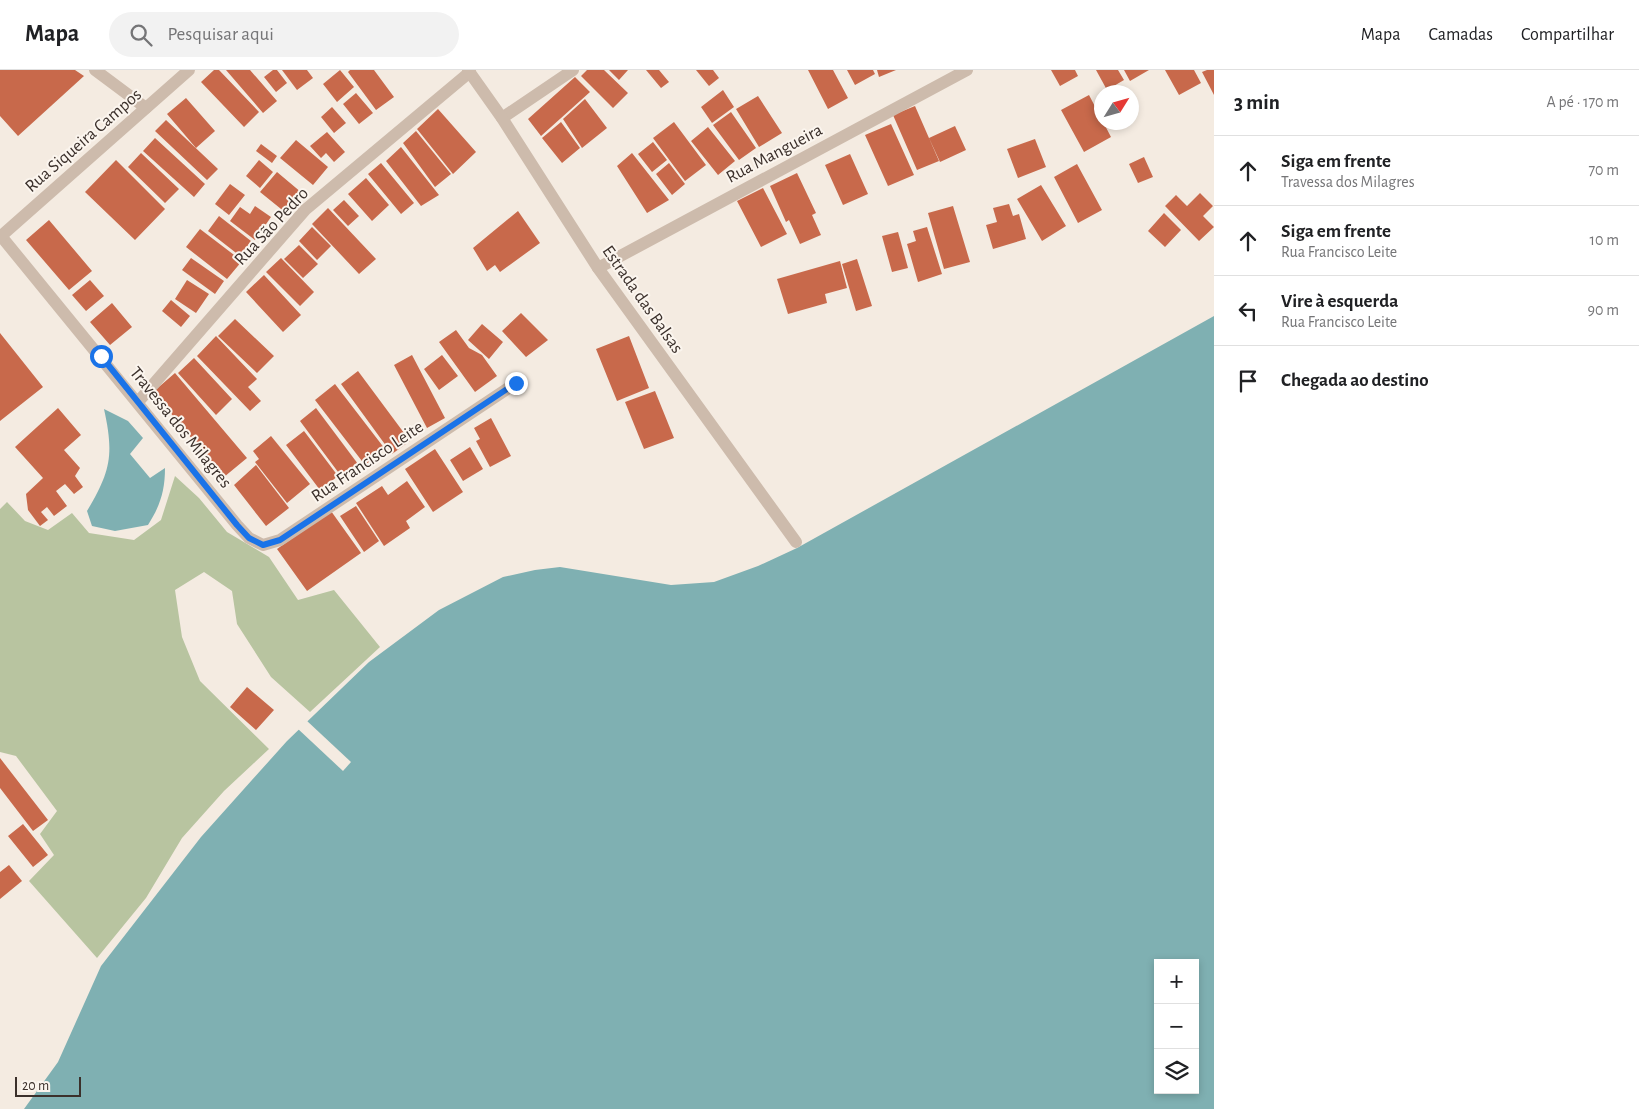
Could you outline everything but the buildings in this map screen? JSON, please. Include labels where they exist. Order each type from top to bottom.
[{"type":"street","points":[[95,70],[146,108]]},
{"type":"street","name":"Rua Siqueira Campos","points":[[0,236],[189,70]]},
{"type":"street","points":[[502,118],[573,70]]},
{"type":"street","name":"Rua Mangueira","points":[[598,268],[968,70]]},
{"type":"street","name":"Estrada das Balsas","points":[[469,71],[502,118],[598,268],[796,542]]},
{"type":"street","name":"Rua São Pedro","points":[[138,402],[305,210],[469,71]]},
{"type":"street","name":"Travessa dos Milagres","points":[[0,236],[237,525]]},
{"type":"street","name":"Rua Francisco Leite","points":[[237,525],[249,538],[263,545],[280,540],[516,383]]},
{"type":"green space","points":[[175,476],[199,498],[227,532],[269,557],[298,600],[334,590],[380,647],[310,712],[271,677],[237,624],[232,591],[204,572],[175,590],[182,637],[200,681],[269,749],[224,791],[182,838],[146,898],[97,958],[29,881],[54,855],[40,834],[57,811],[16,756],[0,752],[0,509],[7,502],[25,521],[48,530],[72,513],[89,533],[134,540],[161,520]]},
{"type":"water","points":[[1214,316],[1214,1109],[24,1109],[58,1062],[101,966],[201,837],[287,741],[369,662],[439,610],[503,577],[535,570],[560,567],[671,585],[714,582],[758,566],[797,548]]},
{"type":"water","points":[[104,409],[128,421],[143,438],[130,454],[150,478],[165,468],[161,498],[148,525],[115,531],[92,526],[87,511],[101,485],[108,462],[109,438]]},
{"type":"pier","points":[[306,720],[351,762],[343,771],[297,728]]},
{"type":"route","points":[[101,356],[237,525],[249,538],[263,545],[280,540],[516,383]]}]
